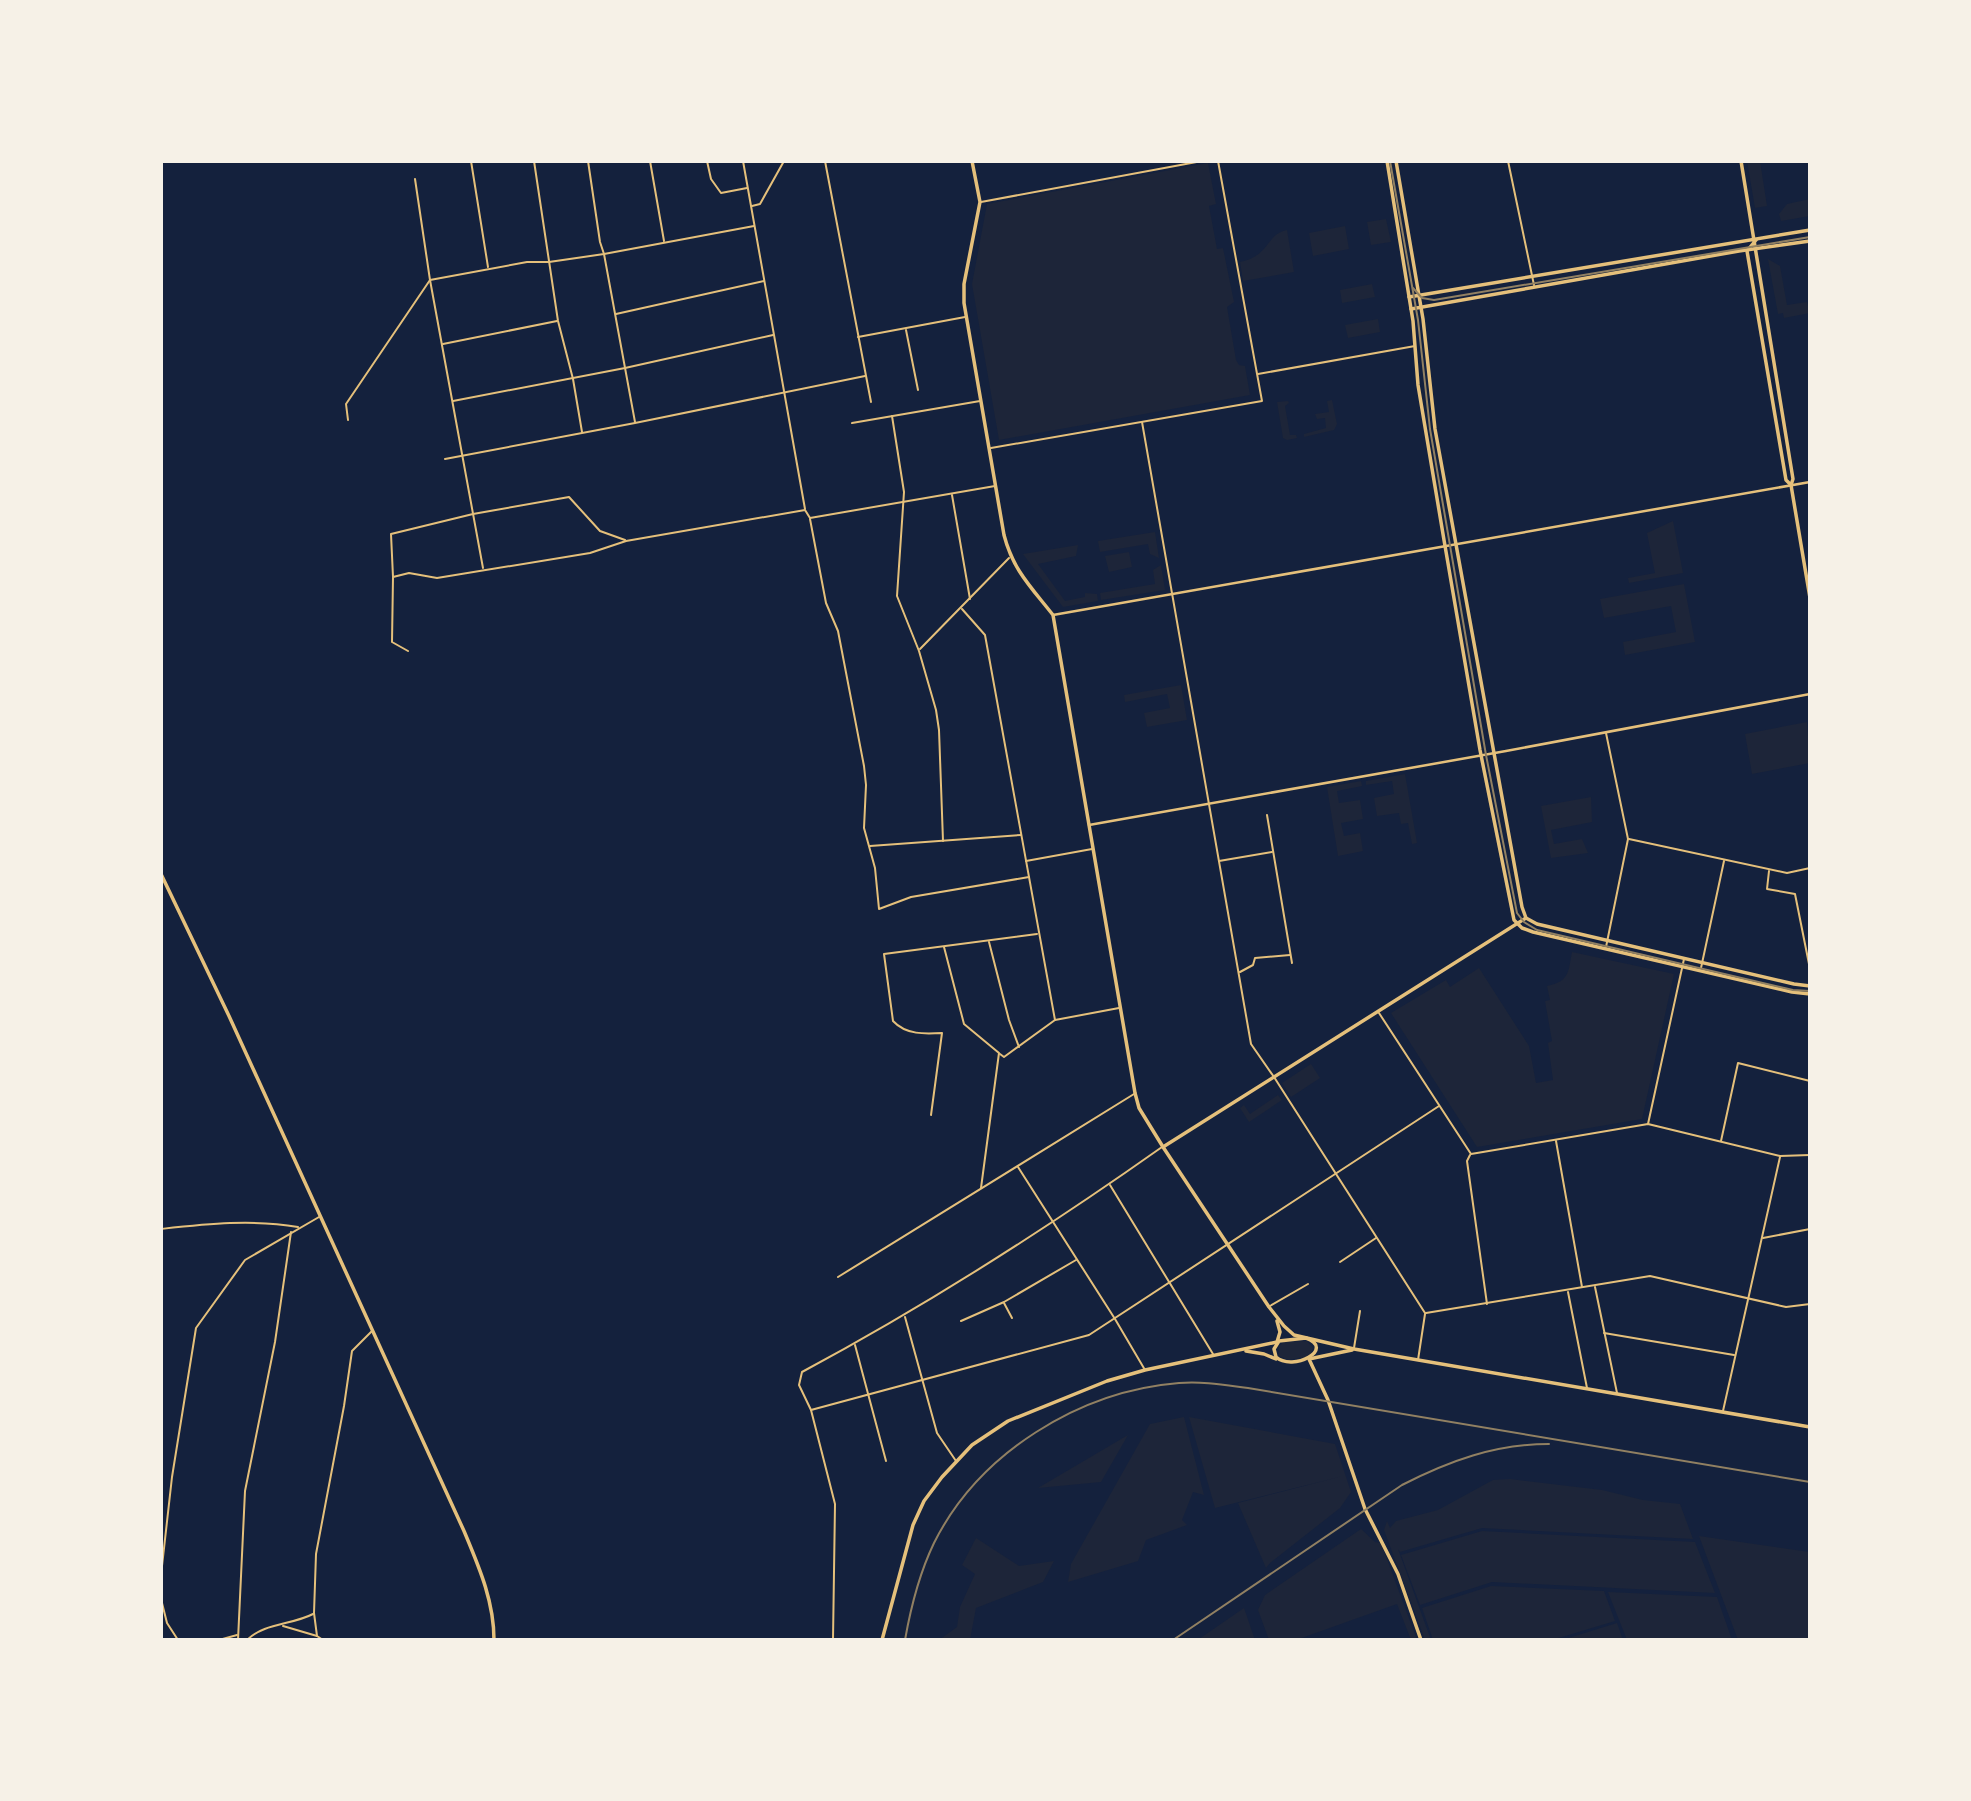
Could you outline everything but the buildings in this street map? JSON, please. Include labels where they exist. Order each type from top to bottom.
[{"type":"main road","points":[[972,161],[980,202],[964,284],[966,317],[1010,558],[1052,615],[1135,1093],[1139,1108],[1163,1147],[1269,1307],[1279,1326],[1274,1352],[1280,1361]]},
{"type":"main road","points":[[1387,161],[1411,309],[1418,361],[1418,385],[1434,484],[1482,755],[1517,924],[1526,930],[1551,936],[1737,980],[1810,994]]},
{"type":"main road","points":[[1396,161],[1429,359],[1436,429],[1493,754],[1526,918],[1553,928],[1810,986]]},
{"type":"main road","points":[[1741,161],[1756,240],[1810,598]]},
{"type":"main road","points":[[1409,297],[1810,230]]},
{"type":"main road","points":[[1756,240],[1747,251],[1786,480],[1791,485]]},
{"type":"main road","points":[[1411,309],[1810,241]]},
{"type":"main road","points":[[161,874],[484,1577],[494,1640]]},
{"type":"main road","points":[[1163,1147],[1526,918]]},
{"type":"main road","points":[[1269,1307],[1291,1333],[1313,1341],[1316,1349],[1309,1359]]},
{"type":"main road","points":[[882,1640],[914,1525],[924,1501],[956,1461],[972,1445],[1008,1421],[1107,1381],[1145,1370],[1285,1339],[1308,1339],[1418,1361],[1810,1427]]},
{"type":"main road","points":[[1237,1351],[1259,1353],[1287,1363],[1354,1349]]},
{"type":"main road","points":[[1309,1359],[1328,1400],[1365,1509],[1388,1549],[1421,1640]]},
{"type":"street","points":[[471,161],[488,268]]},
{"type":"street","points":[[534,161],[558,321],[573,379],[582,433]]},
{"type":"street","points":[[588,161],[600,242],[635,423]]},
{"type":"street","points":[[650,161],[664,242]]},
{"type":"street","points":[[707,161],[710,179],[721,193],[748,188]]},
{"type":"street","points":[[743,161],[805,510],[810,518],[826,603],[838,631],[864,766],[864,828],[875,868],[879,909],[911,897],[1028,877]]},
{"type":"street","points":[[751,206],[760,204],[784,161]]},
{"type":"street","points":[[825,161],[871,402]]},
{"type":"street","points":[[980,202],[1202,161]]},
{"type":"street","points":[[990,449],[1262,401],[1218,161]]},
{"type":"street","points":[[1508,161],[1534,286]]},
{"type":"street","points":[[1389,175],[1398,173]]},
{"type":"street","points":[[415,179],[430,280],[483,569]]},
{"type":"street","points":[[1396,215],[1405,213]]},
{"type":"street","points":[[348,420],[346,404],[430,280],[527,262],[549,262],[604,254],[754,226]]},
{"type":"street","points":[[1686,250],[1687,260]]},
{"type":"street","points":[[1669,253],[1671,263]]},
{"type":"street","points":[[1621,261],[1622,271]]},
{"type":"street","points":[[1548,273],[1549,284]]},
{"type":"street","points":[[616,314],[765,281]]},
{"type":"street","points":[[858,337],[966,317]]},
{"type":"street","points":[[442,344],[558,321]]},
{"type":"street","points":[[906,329],[918,390]]},
{"type":"street","points":[[453,401],[573,379],[774,335]]},
{"type":"street","points":[[1257,374],[1416,346]]},
{"type":"street","points":[[1418,361],[1429,359]]},
{"type":"street","points":[[445,459],[865,376]]},
{"type":"street","points":[[852,423],[981,401]]},
{"type":"street","points":[[892,416],[904,492],[897,596],[933,696],[939,730],[943,841]]},
{"type":"street","points":[[1142,422],[1251,1044],[1425,1313],[1418,1361]]},
{"type":"street","points":[[1426,430],[1436,429]]},
{"type":"street","points":[[1429,451],[1440,450]]},
{"type":"street","points":[[1434,484],[1446,482]]},
{"type":"street","points":[[1052,615],[1810,482]]},
{"type":"street","points":[[810,518],[996,486]]},
{"type":"street","points":[[1436,494],[1448,492]]},
{"type":"street","points":[[951,494],[970,600]]},
{"type":"street","points":[[408,651],[392,642],[390,633],[393,577],[391,534],[473,514],[569,497],[600,531],[626,541]]},
{"type":"street","points":[[393,577],[409,573],[438,578],[590,553],[626,541],[805,510]]},
{"type":"street","points":[[919,651],[1010,558]]},
{"type":"street","points":[[962,609],[985,635],[1055,1020]]},
{"type":"street","points":[[1089,825],[1493,754],[1810,694]]},
{"type":"street","points":[[1605,732],[1628,838],[1606,949]]},
{"type":"street","points":[[1267,815],[1292,963]]},
{"type":"street","points":[[869,846],[1021,835]]},
{"type":"street","points":[[1628,838],[1787,873],[1810,868]]},
{"type":"street","points":[[1026,861],[1093,848]]},
{"type":"street","points":[[1217,862],[1273,852]]},
{"type":"street","points":[[1703,972],[1725,860]]},
{"type":"street","points":[[1769,870],[1767,889],[1795,894],[1810,968]]},
{"type":"street","points":[[1551,936],[1553,928]]},
{"type":"street","points":[[931,1115],[942,1033],[918,1034],[898,1026],[893,1021],[884,954],[1038,934]]},
{"type":"street","points":[[989,941],[1009,1020],[1019,1047]]},
{"type":"street","points":[[944,947],[964,1024],[1004,1057],[1055,1020],[1120,1008]]},
{"type":"street","points":[[1239,973],[1253,965],[1255,958],[1291,955]]},
{"type":"street","points":[[1671,964],[1672,956]]},
{"type":"street","points":[[1647,1124],[1684,958]]},
{"type":"street","points":[[1737,980],[1739,971]]},
{"type":"street","points":[[1792,992],[1793,984]]},
{"type":"street","points":[[1378,1011],[1471,1154]]},
{"type":"street","points":[[981,1189],[999,1053]]},
{"type":"street","points":[[1720,1142],[1738,1063],[1810,1081]]},
{"type":"street","points":[[838,1277],[1135,1093]]},
{"type":"street","points":[[811,1410],[1089,1335],[1439,1106]]},
{"type":"street","points":[[1471,1154],[1647,1124],[1780,1156],[1810,1155]]},
{"type":"street","points":[[1556,1140],[1583,1288]]},
{"type":"street","points":[[834,1640],[835,1504],[811,1410],[799,1385],[802,1372],[905,1316],[1163,1147]]},
{"type":"street","points":[[1471,1154],[1467,1161],[1487,1304]]},
{"type":"street","points":[[1723,1412],[1780,1156]]},
{"type":"street","points":[[1018,1166],[1145,1370]]},
{"type":"street","points":[[1110,1184],[1214,1355]]},
{"type":"street","points":[[161,1575],[172,1477],[196,1328],[245,1260],[320,1217]]},
{"type":"street","points":[[161,1229],[216,1223],[267,1222],[299,1227]]},
{"type":"street","points":[[1761,1238],[1810,1229]]},
{"type":"street","points":[[238,1640],[245,1491],[275,1342],[291,1232]]},
{"type":"street","points":[[1340,1262],[1377,1238]]},
{"type":"street","points":[[961,1321],[1004,1302],[1077,1260]]},
{"type":"street","points":[[1425,1313],[1650,1276],[1786,1307],[1810,1304]]},
{"type":"street","points":[[1269,1307],[1308,1284]]},
{"type":"street","points":[[1595,1286],[1617,1393]]},
{"type":"street","points":[[1568,1291],[1587,1388]]},
{"type":"street","points":[[1004,1302],[1012,1318]]},
{"type":"street","points":[[1354,1349],[1360,1311]]},
{"type":"street","points":[[905,1316],[937,1433],[956,1461]]},
{"type":"street","points":[[317,1636],[314,1613],[316,1553],[352,1351],[372,1331]]},
{"type":"street","points":[[1604,1333],[1736,1355]]},
{"type":"street","points":[[855,1344],[886,1461]]},
{"type":"street","points":[[161,1599],[167,1623],[178,1640]]},
{"type":"street","points":[[247,1640],[268,1628],[282,1626],[314,1613]]},
{"type":"street","points":[[282,1626],[323,1640]]},
{"type":"street","points":[[219,1640],[238,1634]]},
{"type":"shaded area","points":[[1747,161],[1760,161],[1767,206],[1755,208]]},
{"type":"shaded area","points":[[1208,163],[1216,204],[1209,206],[1217,249],[1223,248],[1234,302],[1227,307],[1236,360],[1239,365],[1245,366],[1250,395],[999,440],[972,284],[987,204]]},
{"type":"shaded area","points":[[1810,199],[1810,216],[1781,221],[1779,214],[1787,204]]},
{"type":"shaded area","points":[[1386,219],[1391,242],[1371,245],[1367,222]]},
{"type":"shaded area","points":[[1345,226],[1349,249],[1313,256],[1309,233]]},
{"type":"shaded area","points":[[1287,230],[1294,272],[1243,281],[1240,262],[1257,255],[1275,236]]},
{"type":"shaded area","points":[[1768,259],[1780,266],[1787,305],[1807,302],[1810,313],[1784,318],[1783,313],[1778,314]]},
{"type":"shaded area","points":[[1372,284],[1375,297],[1342,303],[1340,290]]},
{"type":"shaded area","points":[[1378,319],[1380,332],[1348,338],[1345,325]]},
{"type":"shaded area","points":[[1332,400],[1337,424],[1334,430],[1304,437],[1304,434],[1326,428],[1325,418],[1317,419],[1315,414],[1329,412],[1327,401]]},
{"type":"shaded area","points":[[1288,401],[1285,406],[1290,435],[1296,435],[1297,438],[1287,440],[1283,438],[1277,402]]},
{"type":"shaded area","points":[[1673,521],[1683,573],[1629,583],[1628,578],[1655,573],[1647,533]]},
{"type":"shaded area","points":[[1155,532],[1159,558],[1150,554],[1148,544],[1100,552],[1098,541]]},
{"type":"shaded area","points":[[1078,545],[1076,556],[1038,564],[1065,601],[1085,597],[1085,593],[1097,594],[1098,601],[1063,607],[1023,554]]},
{"type":"shaded area","points":[[1129,552],[1132,567],[1109,572],[1105,556]]},
{"type":"shaded area","points":[[1161,565],[1165,590],[1101,600],[1100,593],[1155,584],[1153,570]]},
{"type":"shaded area","points":[[1684,584],[1695,642],[1625,655],[1623,642],[1676,632],[1671,606],[1604,618],[1600,599]]},
{"type":"shaded area","points":[[1181,685],[1187,720],[1147,727],[1144,713],[1170,708],[1167,694],[1125,702],[1124,695]]},
{"type":"shaded area","points":[[1807,722],[1810,763],[1752,774],[1745,734]]},
{"type":"shaded area","points":[[1405,774],[1417,843],[1412,844],[1408,823],[1401,824],[1399,813],[1377,816],[1374,798],[1394,794],[1392,781],[1366,785],[1366,781]]},
{"type":"shaded area","points":[[1361,781],[1362,786],[1337,791],[1339,803],[1360,800],[1363,819],[1341,823],[1344,836],[1360,833],[1363,851],[1338,856],[1327,787]]},
{"type":"shaded area","points":[[1591,797],[1592,822],[1551,830],[1554,844],[1582,839],[1588,853],[1551,858],[1541,806]]},
{"type":"shaded area","points":[[1572,952],[1674,974],[1642,1119],[1477,1147],[1391,1013],[1446,980],[1450,987],[1479,968],[1529,1046],[1536,1083],[1553,1080],[1548,1043],[1552,1041],[1545,1001],[1550,1000],[1547,986],[1555,984],[1567,975]]},
{"type":"shaded area","points":[[1311,1064],[1320,1078],[1291,1097],[1282,1083]]},
{"type":"shaded area","points":[[1278,1095],[1282,1100],[1249,1122],[1240,1108],[1244,1105],[1250,1114]]},
{"type":"shaded area","points":[[1307,1341],[1313,1348],[1310,1356],[1288,1360],[1279,1356],[1279,1346],[1284,1342]]},
{"type":"shaded area","points":[[1184,1417],[1204,1495],[1193,1492],[1182,1520],[1187,1525],[1146,1540],[1138,1561],[1068,1582],[1071,1564],[1150,1424]]},
{"type":"shaded area","points":[[1189,1417],[1335,1444],[1351,1492],[1340,1508],[1266,1568],[1238,1503],[1343,1476],[1215,1508]]},
{"type":"shaded area","points":[[1128,1435],[1101,1482],[1038,1488]]},
{"type":"shaded area","points":[[1510,1479],[1602,1490],[1643,1500],[1680,1504],[1693,1539],[1482,1528],[1400,1552],[1398,1549],[1431,1640],[1425,1640],[1384,1530],[1387,1521],[1390,1528],[1396,1521],[1438,1510],[1493,1480]]},
{"type":"shaded area","points":[[1361,1529],[1375,1542],[1381,1543],[1417,1640],[1411,1640],[1397,1604],[1296,1640],[1269,1640],[1258,1610],[1265,1595]]},
{"type":"shaded area","points":[[1482,1531],[1695,1542],[1715,1593],[1492,1582],[1420,1605],[1401,1555]]},
{"type":"shaded area","points":[[1699,1536],[1810,1552],[1810,1640],[1738,1640]]},
{"type":"shaded area","points":[[976,1538],[1019,1566],[1054,1561],[1043,1582],[976,1608],[970,1640],[939,1640],[957,1627],[960,1607],[975,1574],[962,1565]]},
{"type":"shaded area","points":[[1491,1586],[1604,1591],[1615,1621],[1552,1640],[1433,1640],[1422,1608]]},
{"type":"shaded area","points":[[1608,1592],[1717,1597],[1732,1640],[1627,1640]]},
{"type":"shaded area","points":[[1244,1608],[1255,1640],[1198,1640],[1202,1637]]},
{"type":"shaded area","points":[[1617,1623],[1623,1640],[1562,1640]]},
{"type":"tram line","points":[[1390,161],[1418,320],[1430,429],[1486,755],[1517,913],[1524,922],[1537,930],[1793,990],[1810,991]]},
{"type":"tram line","points":[[1413,288],[1422,298],[1434,300],[1810,237]]},
{"type":"railway","points":[[905,1640],[916,1590],[934,1543],[953,1511],[977,1481],[1005,1455],[1036,1432],[1069,1413],[1142,1388],[1179,1383],[1248,1388],[1810,1482]]},
{"type":"railway","points":[[1173,1640],[1402,1485],[1437,1468],[1473,1456],[1510,1447],[1549,1444]]}]
